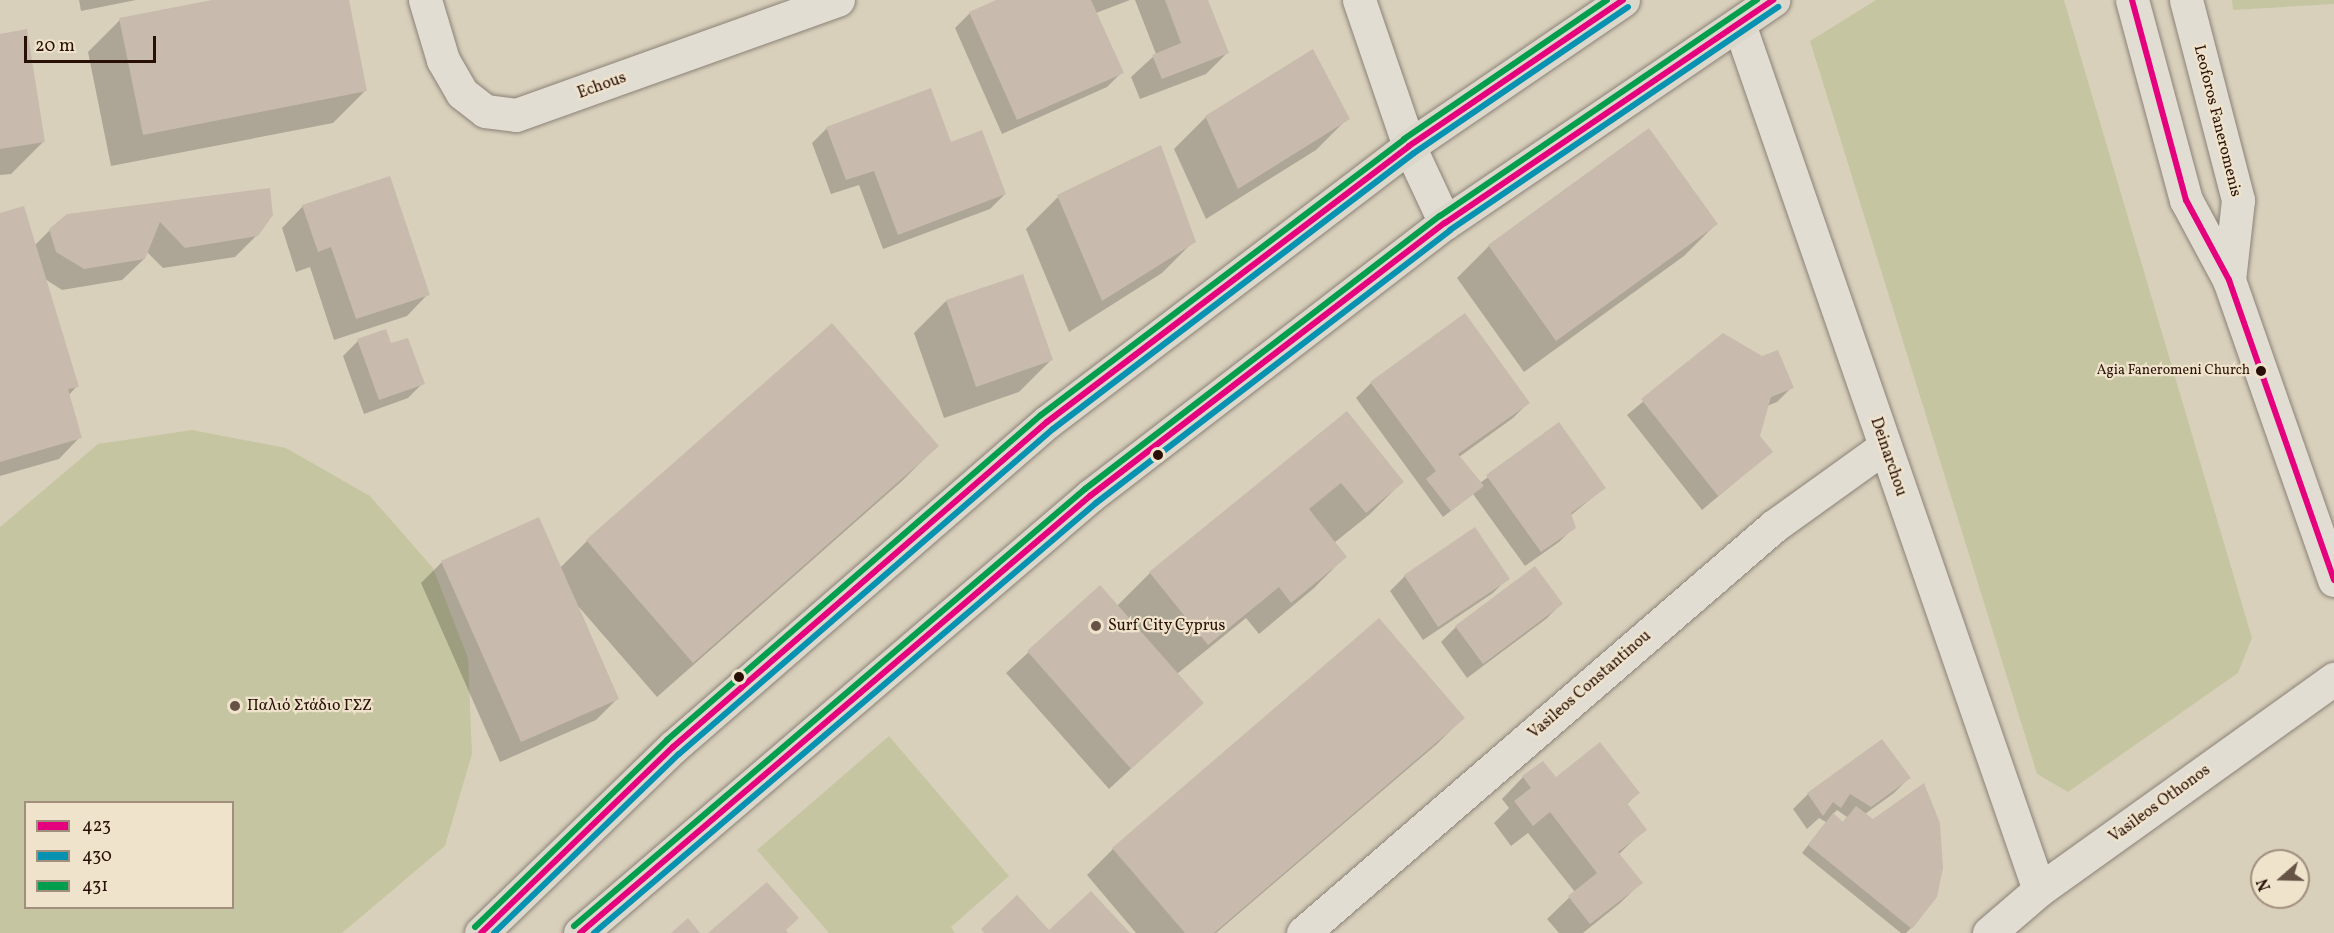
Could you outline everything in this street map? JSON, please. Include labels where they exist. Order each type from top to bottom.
[{"type":"main road","points":[[481,933],[673,747],[1047,422],[1409,146],[1623,0]]},
{"type":"main road","points":[[579,933],[1090,496],[1445,223],[1773,0]]},
{"type":"street","name":"Echous","points":[[425,0],[443,60],[462,93],[485,111],[516,115],[838,0]]},
{"type":"street","points":[[1359,0],[1409,146],[1445,223]]},
{"type":"street","name":"Leoforos Faneromenis","points":[[2132,0],[2186,201],[2229,280],[2334,580]]},
{"type":"street","name":"Leoforos Faneromenis","points":[[2187,0],[2238,200],[2229,280]]},
{"type":"street","name":"Deinarchou","points":[[1740,24],[1884,447],[2039,890]]},
{"type":"street","name":"Vasileos Constantinou","points":[[1303,933],[1774,526],[1884,447]]},
{"type":"street","name":"Vasileos Othonos","points":[[1989,933],[2039,890],[2334,679]]},
{"type":"green space","points":[[1876,0],[2064,0],[2252,638],[2238,673],[2068,792],[2037,774],[1810,41]]},
{"type":"green space","points":[[2232,0],[2334,0],[2334,4],[2233,10]]},
{"type":"green space","name":"Παλιό Στάδιο ΓΣΖ","points":[[192,430],[286,448],[370,496],[433,568],[468,658],[472,754],[445,846],[342,933],[0,933],[0,527],[98,444]]},
{"type":"green space","points":[[889,736],[1009,876],[951,927],[955,933],[829,933],[757,850]]},
{"type":"building","points":[[212,0],[349,0],[367,91],[143,135],[119,18]]},
{"type":"building","points":[[996,0],[1091,0],[1124,73],[1017,120],[969,12]]},
{"type":"building","points":[[1165,0],[1208,0],[1229,53],[1162,79],[1152,55],[1181,43]]},
{"type":"building","points":[[27,29],[45,142],[0,149],[0,34]]},
{"type":"building","points":[[1313,49],[1350,119],[1238,189],[1205,116]]},
{"type":"building","points":[[931,88],[951,142],[982,130],[1006,194],[898,235],[874,171],[846,180],[826,127]]},
{"type":"building","points":[[1649,128],[1718,224],[1556,341],[1488,245]]},
{"type":"building","points":[[1161,145],[1196,242],[1102,301],[1057,195]]},
{"type":"building","points":[[390,176],[430,295],[356,319],[331,247],[318,252],[302,205]]},
{"type":"building","points":[[270,188],[273,215],[258,236],[185,248],[160,222],[145,259],[84,269],[56,252],[49,229],[67,214]]},
{"type":"building","points":[[24,206],[79,387],[68,389],[82,438],[0,462],[0,213]]},
{"type":"building","points":[[1023,274],[1053,360],[976,387],[946,300]]},
{"type":"building","points":[[1465,313],[1530,403],[1458,454],[1484,486],[1451,511],[1426,479],[1436,471],[1370,382]]},
{"type":"building","points":[[832,323],[939,446],[693,663],[586,540]]},
{"type":"building","points":[[386,329],[391,343],[408,338],[425,384],[379,400],[357,339]]},
{"type":"building","points":[[1723,333],[1762,356],[1778,350],[1794,388],[1771,397],[1760,436],[1773,452],[1718,496],[1641,399]]},
{"type":"building","points":[[1347,411],[1404,482],[1366,513],[1341,483],[1309,509],[1347,557],[1291,603],[1279,587],[1208,645],[1149,572]]},
{"type":"building","points":[[1559,422],[1606,488],[1571,513],[1576,528],[1541,552],[1486,475]]},
{"type":"building","points":[[539,517],[619,699],[521,742],[441,561]]},
{"type":"building","points":[[1475,527],[1510,579],[1438,627],[1404,575]]},
{"type":"building","points":[[1535,566],[1563,604],[1483,664],[1455,626]]},
{"type":"building","points":[[1100,585],[1204,703],[1131,769],[1027,651]]},
{"type":"building","points":[[1379,618],[1465,718],[1214,933],[1185,933],[1112,848]]},
{"type":"building","points":[[1882,739],[1911,778],[1871,807],[1850,794],[1841,808],[1833,802],[1823,816],[1807,793]]},
{"type":"building","points":[[1600,742],[1640,793],[1627,803],[1647,830],[1618,852],[1643,883],[1590,924],[1568,896],[1597,873],[1550,812],[1533,826],[1514,801],[1531,788],[1522,776],[1543,761],[1556,777]]},
{"type":"building","points":[[1924,783],[1940,823],[1943,868],[1937,897],[1912,929],[1808,845],[1833,813],[1843,822],[1856,806],[1873,819]]},
{"type":"building","points":[[767,882],[799,918],[786,930],[788,933],[708,933]]},
{"type":"building","points":[[1091,891],[1130,933],[984,933],[981,929],[1017,895],[1049,930]]},
{"type":"building","points":[[688,918],[700,933],[671,933]]},
{"type":"transit line","name":"431","points":[[475,927],[667,740],[1041,415],[1404,139],[1607,0]]},
{"type":"transit line","name":"423","points":[[481,933],[673,747],[1047,422],[1409,146],[1623,0]]},
{"type":"transit line","name":"431","points":[[574,926],[1085,489],[1440,216],[1757,0]]},
{"type":"transit line","name":"423","points":[[580,933],[1090,496],[1445,223],[1773,0]]},
{"type":"transit line","name":"423","points":[[2132,0],[2186,200],[2229,280],[2334,580]]},
{"type":"transit line","name":"430","points":[[494,933],[679,754],[1053,429],[1414,153],[1628,7]]},
{"type":"transit line","name":"430","points":[[594,933],[1096,503],[1450,230],[1778,7]]},
{"type":"place","name":"Agia Faneromeni Church","points":[[2261,371]]},
{"type":"place","name":"Surf City Cyprus","points":[[1096,626]]},
{"type":"place","name":"Παλιό Στάδιο ΓΣΖ","points":[[235,706]]}]
